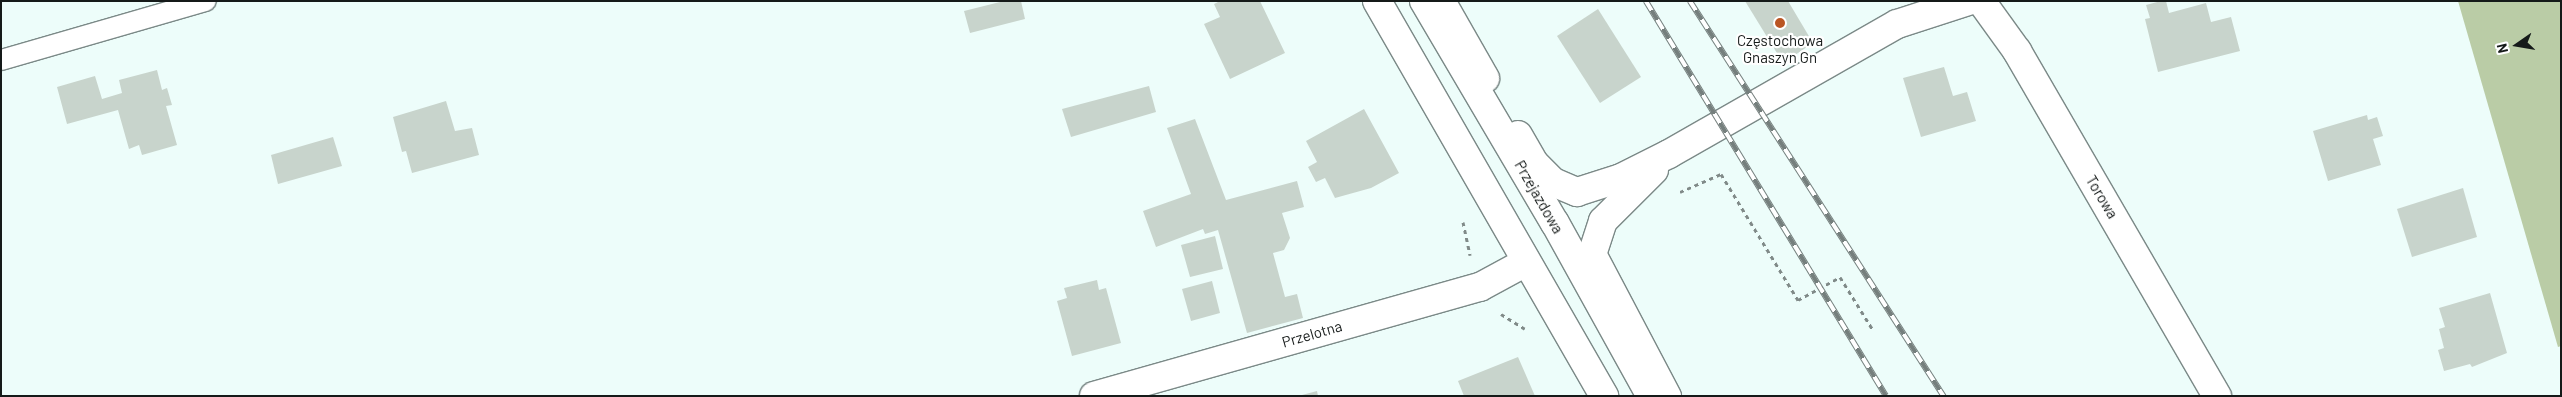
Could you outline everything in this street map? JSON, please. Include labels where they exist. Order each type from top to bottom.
[{"type":"street","points":[[1376,1],[1604,396]]},
{"type":"street","name":"Przejazdowa","points":[[1424,1],[1555,223],[1651,396]]},
{"type":"street","points":[[1441,1],[1535,164],[1553,182],[1577,192],[1621,178],[1669,154],[1896,24],[1968,1]]},
{"type":"street","name":"Torowa","points":[[1982,1],[2017,51],[2217,396]]},
{"type":"street","points":[[1667,396],[1592,254],[1603,221],[1669,154]]},
{"type":"street","name":"Przelotna","points":[[1094,396],[1480,287],[1526,262]]},
{"type":"lane","points":[[1,60],[206,1]]},
{"type":"path","points":[[1671,196],[1721,174],[1798,300],[1840,276],[1873,330]]},
{"type":"green space","points":[[2458,1],[2561,1],[2561,346],[2558,347]]},
{"type":"building","points":[[1004,1],[1021,1],[1025,19],[970,33],[964,11]]},
{"type":"building","points":[[1220,1],[1260,1],[1285,53],[1230,79],[1204,24],[1220,17],[1214,4]]},
{"type":"building","name":"Częstochowa Gnaszyn Gn","points":[[1745,1],[1788,1],[1813,43],[1783,63]]},
{"type":"building","points":[[2166,1],[2169,13],[2206,3],[2211,22],[2231,17],[2240,51],[2158,72],[2145,19],[2150,18],[2146,5]]},
{"type":"building","points":[[1598,9],[1641,77],[1600,103],[1557,36]]},
{"type":"building","points":[[1944,67],[1953,96],[1967,92],[1976,121],[1921,137],[1903,78]]},
{"type":"building","points":[[157,70],[162,90],[167,88],[172,105],[166,106],[177,145],[142,155],[139,145],[129,149],[118,110],[67,124],[57,87],[95,76],[102,99],[122,93],[119,80]]},
{"type":"building","points":[[1149,86],[1156,112],[1071,137],[1062,109]]},
{"type":"building","points":[[446,101],[455,131],[472,128],[479,155],[412,173],[406,151],[402,152],[393,117]]},
{"type":"building","points":[[1364,109],[1399,173],[1371,188],[1335,198],[1325,178],[1316,182],[1308,167],[1317,162],[1306,141]]},
{"type":"building","points":[[2367,115],[2368,120],[2377,117],[2383,136],[2373,139],[2381,165],[2328,181],[2313,131]]},
{"type":"building","points":[[1195,119],[1226,200],[1297,181],[1304,207],[1282,213],[1290,238],[1284,250],[1273,253],[1285,297],[1297,294],[1303,318],[1247,333],[1218,230],[1205,234],[1203,229],[1156,247],[1143,211],[1191,194],[1167,128]]},
{"type":"building","points":[[333,137],[342,166],[278,184],[271,155]]},
{"type":"building","points":[[2463,188],[2477,237],[2412,257],[2397,209]]},
{"type":"building","points":[[1215,236],[1223,269],[1190,277],[1181,245]]},
{"type":"building","points":[[1097,280],[1099,290],[1106,288],[1121,343],[1072,356],[1057,301],[1067,298],[1064,288]]},
{"type":"building","points":[[1212,281],[1220,313],[1191,321],[1182,289]]},
{"type":"building","points":[[2490,293],[2507,353],[2472,367],[2470,364],[2444,371],[2438,350],[2444,348],[2439,329],[2445,327],[2439,308]]},
{"type":"building","points":[[1518,357],[1535,396],[1464,396],[1458,381]]},
{"type":"building","points":[[1317,391],[1318,396],[1302,396],[1302,395]]},
{"type":"railway","points":[[1646,1],[1886,396]]},
{"type":"railway","points":[[1690,1],[1944,396]]},
{"type":"place","name":"Częstochowa Gnaszyn Gn","points":[[1780,23]]}]
